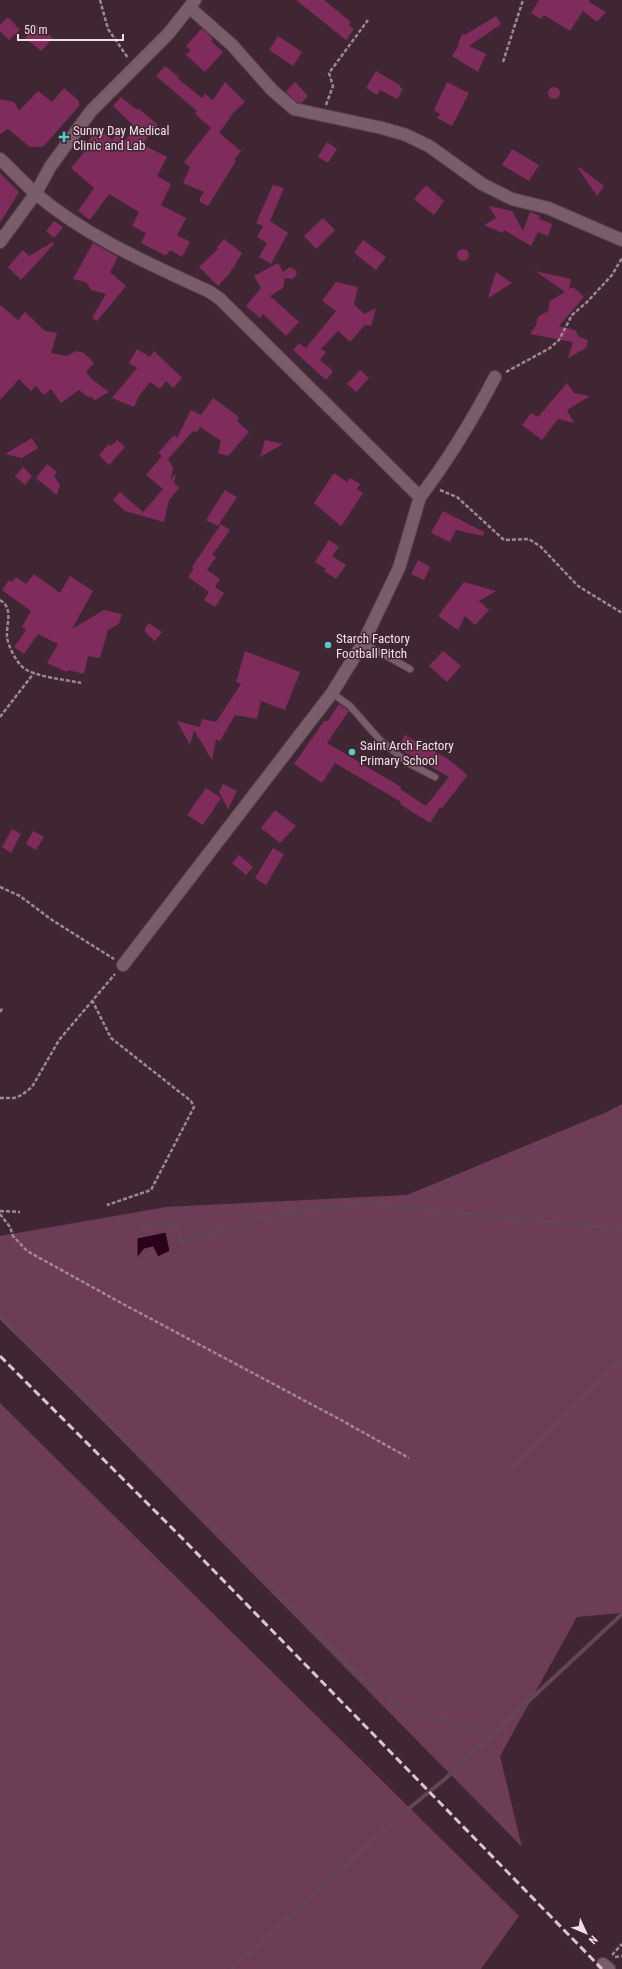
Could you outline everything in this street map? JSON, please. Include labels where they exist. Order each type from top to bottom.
[{"type":"street","points":[[0,242],[36,193],[50,167],[91,110],[136,68],[169,33],[192,4],[284,102],[294,109],[406,135],[429,146],[482,184],[512,199],[548,208],[622,240]]},
{"type":"street","points":[[0,159],[36,193],[75,222],[111,244],[210,292],[220,299],[240,317],[420,497]]},
{"type":"street","points":[[123,965],[332,693],[363,643],[399,568],[420,497],[468,426],[495,378]]},
{"type":"lane","points":[[363,643],[410,669]]},
{"type":"lane","points":[[332,693],[350,706],[380,740],[408,763],[435,777]]},
{"type":"path","points":[[100,0],[108,29],[136,68]]},
{"type":"path","points":[[503,62],[523,0]]},
{"type":"path","points":[[322,115],[333,86],[329,73],[368,20]]},
{"type":"path","points":[[495,378],[550,348],[559,340],[572,315],[587,302],[612,275],[622,258]]},
{"type":"path","points":[[429,485],[457,497],[504,540],[529,539],[541,547],[578,586],[622,613]]},
{"type":"path","points":[[0,600],[4,602],[9,612],[7,637],[16,658],[23,668],[34,673],[81,683]]},
{"type":"path","points":[[0,717],[34,673]]},
{"type":"path","points":[[0,887],[20,896],[52,920],[94,945],[123,965],[59,1040],[32,1087],[22,1095],[14,1098],[0,1098]]},
{"type":"path","points":[[92,1000],[111,1038],[191,1101],[194,1107],[151,1190],[107,1205]]},
{"type":"path","points":[[0,1012],[3,1007]]},
{"type":"path","points":[[0,1211],[20,1212]]},
{"type":"path","points":[[0,1214],[10,1227],[18,1244],[27,1251],[409,1458]]},
{"type":"shaded area","points":[[622,1104],[622,1613],[577,1617],[500,1756],[522,1847],[0,1317],[0,1236],[166,1207],[407,1195],[607,1112]]},
{"type":"shaded area","points":[[166,1232],[170,1251],[158,1257],[153,1247],[144,1249],[137,1258],[137,1238]]},
{"type":"shaded area","points":[[0,1403],[519,1916],[481,1969],[0,1969]]},
{"type":"building","points":[[296,0],[324,0],[351,22],[349,25],[354,29],[346,40]]},
{"type":"building","points":[[539,0],[590,0],[589,2],[606,12],[597,22],[583,11],[570,31],[544,15],[541,19],[531,13]]},
{"type":"building","points":[[496,16],[501,24],[469,46],[486,54],[478,72],[452,56],[459,45],[458,44],[462,34],[465,35]]},
{"type":"building","points":[[8,17],[20,30],[9,40],[0,31],[0,25]]},
{"type":"building","points":[[36,24],[53,38],[41,51],[25,38]]},
{"type":"building","points":[[202,28],[213,39],[211,41],[223,52],[205,72],[186,55],[191,50],[186,46]]},
{"type":"building","points":[[278,36],[302,52],[293,66],[269,50]]},
{"type":"building","points":[[165,66],[179,77],[177,78],[202,98],[205,94],[213,100],[225,82],[245,102],[234,112],[219,133],[241,151],[234,160],[236,161],[208,206],[200,202],[200,198],[204,192],[183,183],[190,167],[184,162],[211,128],[195,114],[197,111],[156,76]]},
{"type":"building","points":[[376,71],[401,86],[400,88],[403,89],[397,99],[380,90],[377,95],[366,88]]},
{"type":"building","points":[[295,82],[308,96],[301,103],[297,102],[286,92]]},
{"type":"building","points":[[447,82],[469,93],[452,126],[437,118],[440,114],[434,110]]},
{"type":"building","points":[[552,87],[556,87],[560,93],[556,99],[552,99],[548,95],[548,91]]},
{"type":"building","points":[[64,88],[79,101],[79,106],[43,147],[30,147],[8,129],[0,134],[0,99],[14,102],[19,111],[38,91],[52,102]]},
{"type":"building","points":[[121,97],[137,110],[138,108],[158,125],[142,144],[167,157],[157,176],[171,184],[161,205],[186,218],[177,235],[190,242],[182,257],[170,250],[166,256],[141,243],[146,233],[132,226],[139,212],[109,194],[90,220],[78,211],[94,188],[71,168],[91,144],[88,141],[99,128],[112,140],[117,134],[125,140],[136,128],[113,106]]},
{"type":"building","points":[[327,142],[337,149],[328,163],[318,157]]},
{"type":"building","points":[[512,149],[539,165],[529,181],[502,165]]},
{"type":"building","points":[[579,167],[604,186],[597,196],[578,168]]},
{"type":"building","points":[[0,173],[19,192],[0,223]]},
{"type":"building","points":[[273,185],[284,188],[270,221],[288,233],[271,264],[259,257],[267,243],[257,237],[263,226],[256,223]]},
{"type":"building","points":[[426,185],[444,201],[434,215],[414,199]]},
{"type":"building","points":[[489,206],[512,211],[523,231],[530,212],[540,216],[539,219],[552,224],[548,236],[538,232],[531,246],[504,230],[503,233],[484,225],[496,218]]},
{"type":"building","points":[[323,218],[335,230],[316,249],[304,236]]},
{"type":"building","points":[[54,221],[63,227],[54,238],[46,231]]},
{"type":"building","points":[[224,239],[242,253],[230,273],[218,286],[199,267],[218,249],[217,247]]},
{"type":"building","points":[[363,240],[386,257],[376,270],[354,253]]},
{"type":"building","points":[[53,242],[54,244],[21,280],[8,267],[23,250],[29,256]]},
{"type":"building","points":[[93,243],[118,257],[110,272],[126,286],[97,321],[92,318],[106,294],[91,290],[86,282],[73,279]]},
{"type":"building","points":[[463,249],[467,251],[469,255],[467,259],[463,261],[459,259],[457,255],[459,251]]},
{"type":"building","points":[[278,263],[283,272],[290,267],[297,272],[295,277],[292,279],[285,278],[283,288],[270,296],[299,322],[286,336],[263,314],[260,318],[246,306],[261,288],[254,276]]},
{"type":"building","points":[[535,271],[571,279],[569,289],[573,287],[584,297],[559,326],[575,330],[579,337],[588,340],[586,348],[568,358],[573,342],[530,334],[536,325],[538,317],[548,311],[550,301],[565,292]]},
{"type":"building","points":[[496,272],[512,283],[488,298]]},
{"type":"building","points":[[336,282],[358,287],[354,304],[364,314],[376,308],[371,326],[365,325],[350,342],[338,331],[321,349],[326,352],[320,360],[333,371],[326,380],[293,350],[299,343],[306,348],[336,311],[322,301]]},
{"type":"building","points":[[0,305],[18,320],[25,312],[45,331],[57,333],[51,353],[67,356],[76,351],[84,353],[94,363],[86,372],[90,376],[89,377],[109,392],[95,400],[90,396],[89,398],[79,390],[61,403],[51,389],[44,395],[36,386],[31,391],[19,379],[0,400]]},
{"type":"building","points":[[137,349],[150,357],[154,351],[182,378],[173,388],[166,381],[160,389],[150,382],[139,396],[134,407],[112,398],[137,368],[129,363]]},
{"type":"building","points":[[360,370],[369,378],[356,392],[347,384]]},
{"type":"building","points":[[567,383],[574,393],[590,396],[567,410],[574,423],[558,419],[542,440],[522,425],[531,413],[538,417]]},
{"type":"building","points":[[213,398],[239,417],[237,421],[249,432],[228,456],[218,453],[221,441],[200,427],[197,432],[193,431],[168,459],[173,468],[171,480],[176,473],[174,483],[179,488],[169,500],[164,522],[125,511],[113,500],[120,492],[143,512],[163,489],[146,475],[162,456],[158,453],[174,435],[177,438],[191,410],[201,415]]},
{"type":"building","points":[[32,438],[38,448],[22,458],[5,454]]},
{"type":"building","points":[[117,440],[125,447],[109,465],[99,455],[109,444],[111,446]]},
{"type":"building","points":[[265,440],[283,444],[260,457]]},
{"type":"building","points":[[47,464],[57,472],[54,476],[60,485],[57,495],[36,478]]},
{"type":"building","points":[[23,467],[32,476],[25,485],[15,476]]},
{"type":"building","points":[[334,473],[347,482],[350,478],[360,484],[357,489],[363,493],[341,526],[314,503]]},
{"type":"building","points":[[225,490],[237,497],[218,526],[206,520]]},
{"type":"building","points":[[443,511],[484,532],[483,536],[456,530],[450,542],[431,533]]},
{"type":"building","points":[[221,524],[230,530],[212,555],[216,557],[207,570],[220,579],[215,587],[224,593],[215,607],[204,600],[209,592],[188,577],[194,568],[192,567]]},
{"type":"building","points":[[329,540],[339,547],[332,556],[346,565],[336,579],[324,571],[326,569],[315,562]]},
{"type":"building","points":[[418,560],[430,567],[424,580],[411,574]]},
{"type":"building","points":[[34,574],[60,593],[70,576],[93,591],[72,629],[104,610],[122,614],[119,624],[108,630],[100,658],[88,656],[84,674],[68,670],[67,672],[47,663],[58,644],[38,634],[24,654],[14,647],[26,630],[22,627],[31,611],[2,590],[9,580],[12,582],[16,577],[26,584]]},
{"type":"building","points":[[464,582],[496,591],[479,601],[489,610],[475,625],[465,616],[458,630],[438,616]]},
{"type":"building","points":[[149,623],[162,632],[155,641],[145,632],[145,628]]},
{"type":"building","points":[[245,651],[300,672],[285,710],[261,701],[257,719],[235,715],[220,741],[216,739],[212,760],[194,730],[190,745],[177,721],[200,727],[202,719],[216,722],[241,684],[236,682]]},
{"type":"building","points":[[443,651],[461,666],[447,682],[429,666]]},
{"type":"building","points":[[339,704],[349,711],[327,743],[401,787],[400,789],[426,806],[449,777],[398,748],[405,735],[448,759],[464,772],[467,776],[442,808],[440,807],[430,823],[400,804],[401,802],[335,763],[322,783],[294,764],[324,721],[328,721]]},
{"type":"building","points":[[223,784],[237,791],[228,809],[219,792]]},
{"type":"building","points":[[206,788],[221,798],[203,825],[187,815]]},
{"type":"building","points":[[275,810],[296,826],[280,843],[261,828]]},
{"type":"building","points":[[12,829],[21,834],[11,853],[2,847]]},
{"type":"building","points":[[33,831],[44,837],[36,850],[26,844]]},
{"type":"building","points":[[273,848],[284,854],[266,885],[255,878]]},
{"type":"building","points":[[239,855],[253,867],[246,875],[232,863]]},
{"type":"waterway","points":[[141,1227],[165,1223],[177,1227],[181,1242],[263,1218],[312,1210],[367,1204],[622,1229]]},
{"type":"waterway","points":[[0,1317],[239,1551],[363,1680],[404,1708],[441,1718],[466,1728],[499,1729]]},
{"type":"waterway","points":[[513,1467],[622,1358]]},
{"type":"waterway","points":[[232,1969],[396,1819],[445,1779],[622,1614]]},
{"type":"railway","points":[[0,1356],[180,1536],[602,1969]]},
{"type":"place","name":"Sunny Day Medical Clinic and Lab","points":[[64,137]]},
{"type":"place","name":"Starch Factory Football Pitch","points":[[328,645]]},
{"type":"place","name":"Saint Arch Factory Primary School","points":[[352,752]]}]
